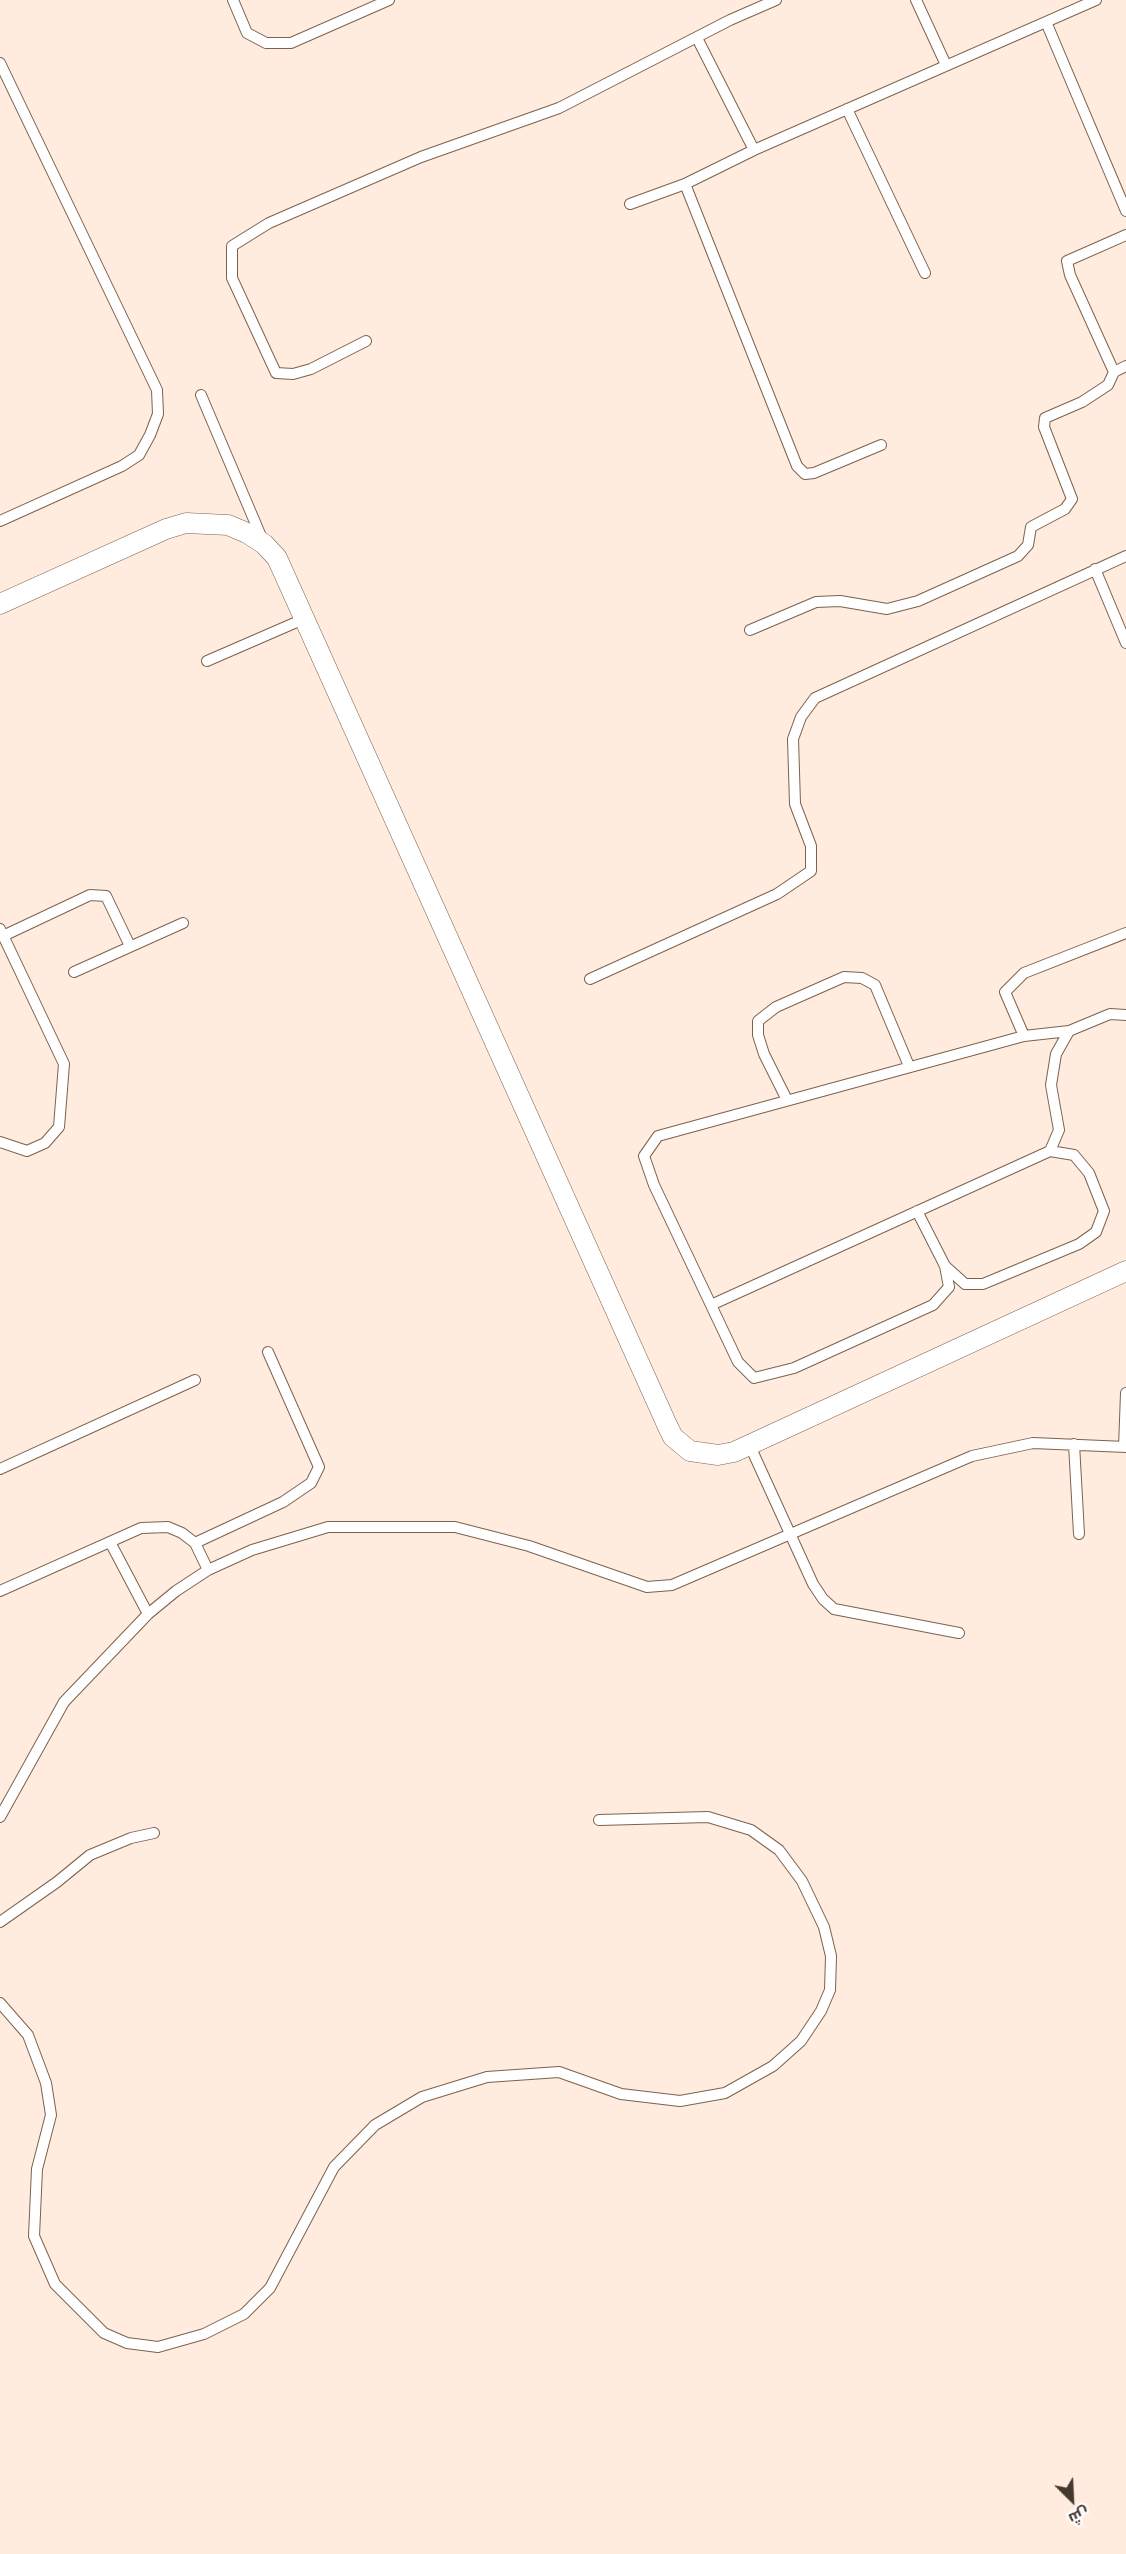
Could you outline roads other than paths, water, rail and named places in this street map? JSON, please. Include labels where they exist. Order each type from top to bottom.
[{"type":"street","points":[[0,604],[166,529],[186,523],[207,522],[228,525],[264,544],[277,558],[673,1437],[690,1451],[701,1455],[726,1454],[750,1446],[1126,1271]]},
{"type":"lane","points":[[236,1],[247,33],[266,43],[291,43],[388,0]]},
{"type":"lane","points":[[366,341],[311,369],[293,374],[276,373],[231,278],[232,246],[269,223],[421,157],[559,108],[730,20],[776,0]]},
{"type":"lane","points":[[916,0],[946,65]]},
{"type":"lane","points":[[630,204],[685,184],[754,150],[1096,0]]},
{"type":"lane","points":[[1046,22],[1126,211]]},
{"type":"lane","points":[[697,38],[754,150]]},
{"type":"lane","points":[[0,63],[157,390],[158,414],[139,455],[122,466],[0,520]]},
{"type":"lane","points":[[847,109],[925,273]]},
{"type":"lane","points":[[685,184],[797,466],[805,474],[814,474],[881,445]]},
{"type":"lane","points":[[1114,372],[1070,275],[1067,261],[1126,235]]},
{"type":"lane","points":[[750,630],[816,602],[840,601],[887,609],[918,601],[1018,556],[1028,545],[1031,527],[1065,509],[1072,499],[1044,427],[1046,418],[1082,402],[1108,385],[1114,372],[1126,366]]},
{"type":"lane","points":[[201,395],[264,544]]},
{"type":"lane","points":[[590,980],[777,894],[810,871],[811,846],[795,804],[793,739],[801,717],[815,698],[1126,556]]},
{"type":"lane","points":[[1095,569],[1126,643]]},
{"type":"lane","points":[[207,662],[306,618]]},
{"type":"lane","points":[[0,1142],[27,1152],[45,1143],[59,1127],[64,1064],[2,932],[90,895],[106,896],[130,946]]},
{"type":"lane","points":[[74,972],[183,923]]},
{"type":"lane","points":[[1024,1036],[1005,992],[1024,973],[1126,933]]},
{"type":"lane","points":[[786,1100],[764,1054],[758,1035],[758,1021],[776,1007],[844,977],[862,978],[875,985],[909,1066]]},
{"type":"lane","points":[[917,1211],[945,1266],[949,1287],[933,1305],[794,1368],[754,1378],[738,1362],[654,1185],[644,1156],[658,1136],[1024,1036],[1070,1031],[1110,1014],[1126,1015]]},
{"type":"lane","points":[[1050,1151],[1059,1130],[1051,1085],[1056,1054],[1070,1031]]},
{"type":"lane","points":[[711,1305],[1050,1151],[1074,1155],[1089,1173],[1104,1211],[1096,1232],[1079,1244],[983,1284],[965,1284],[945,1266]]},
{"type":"lane","points":[[195,1544],[283,1502],[311,1483],[320,1467],[268,1352]]},
{"type":"lane","points":[[0,1469],[195,1380]]},
{"type":"lane","points":[[0,1817],[64,1702],[148,1614],[176,1591],[208,1570],[252,1550],[328,1527],[454,1527],[529,1546],[647,1587],[672,1585],[972,1456],[1033,1443],[1125,1447],[1126,1394]]},
{"type":"lane","points":[[1074,1444],[1079,1534]]},
{"type":"lane","points":[[750,1446],[813,1584],[823,1599],[834,1609],[959,1633]]},
{"type":"lane","points":[[0,1591],[141,1528],[168,1527],[182,1533],[195,1544],[208,1570]]},
{"type":"lane","points":[[111,1542],[148,1614]]},
{"type":"lane","points":[[0,2003],[28,2035],[46,2083],[51,2115],[37,2169],[34,2236],[55,2283],[104,2333],[127,2343],[158,2347],[204,2334],[244,2314],[270,2288],[334,2167],[375,2125],[422,2097],[487,2077],[559,2072],[621,2094],[680,2101],[725,2093],[773,2066],[801,2041],[821,2011],[830,1990],[831,1956],[824,1927],[802,1881],[779,1850],[751,1830],[708,1817],[599,1820]]},
{"type":"lane","points":[[0,1922],[57,1882],[90,1855],[154,1833]]}]
